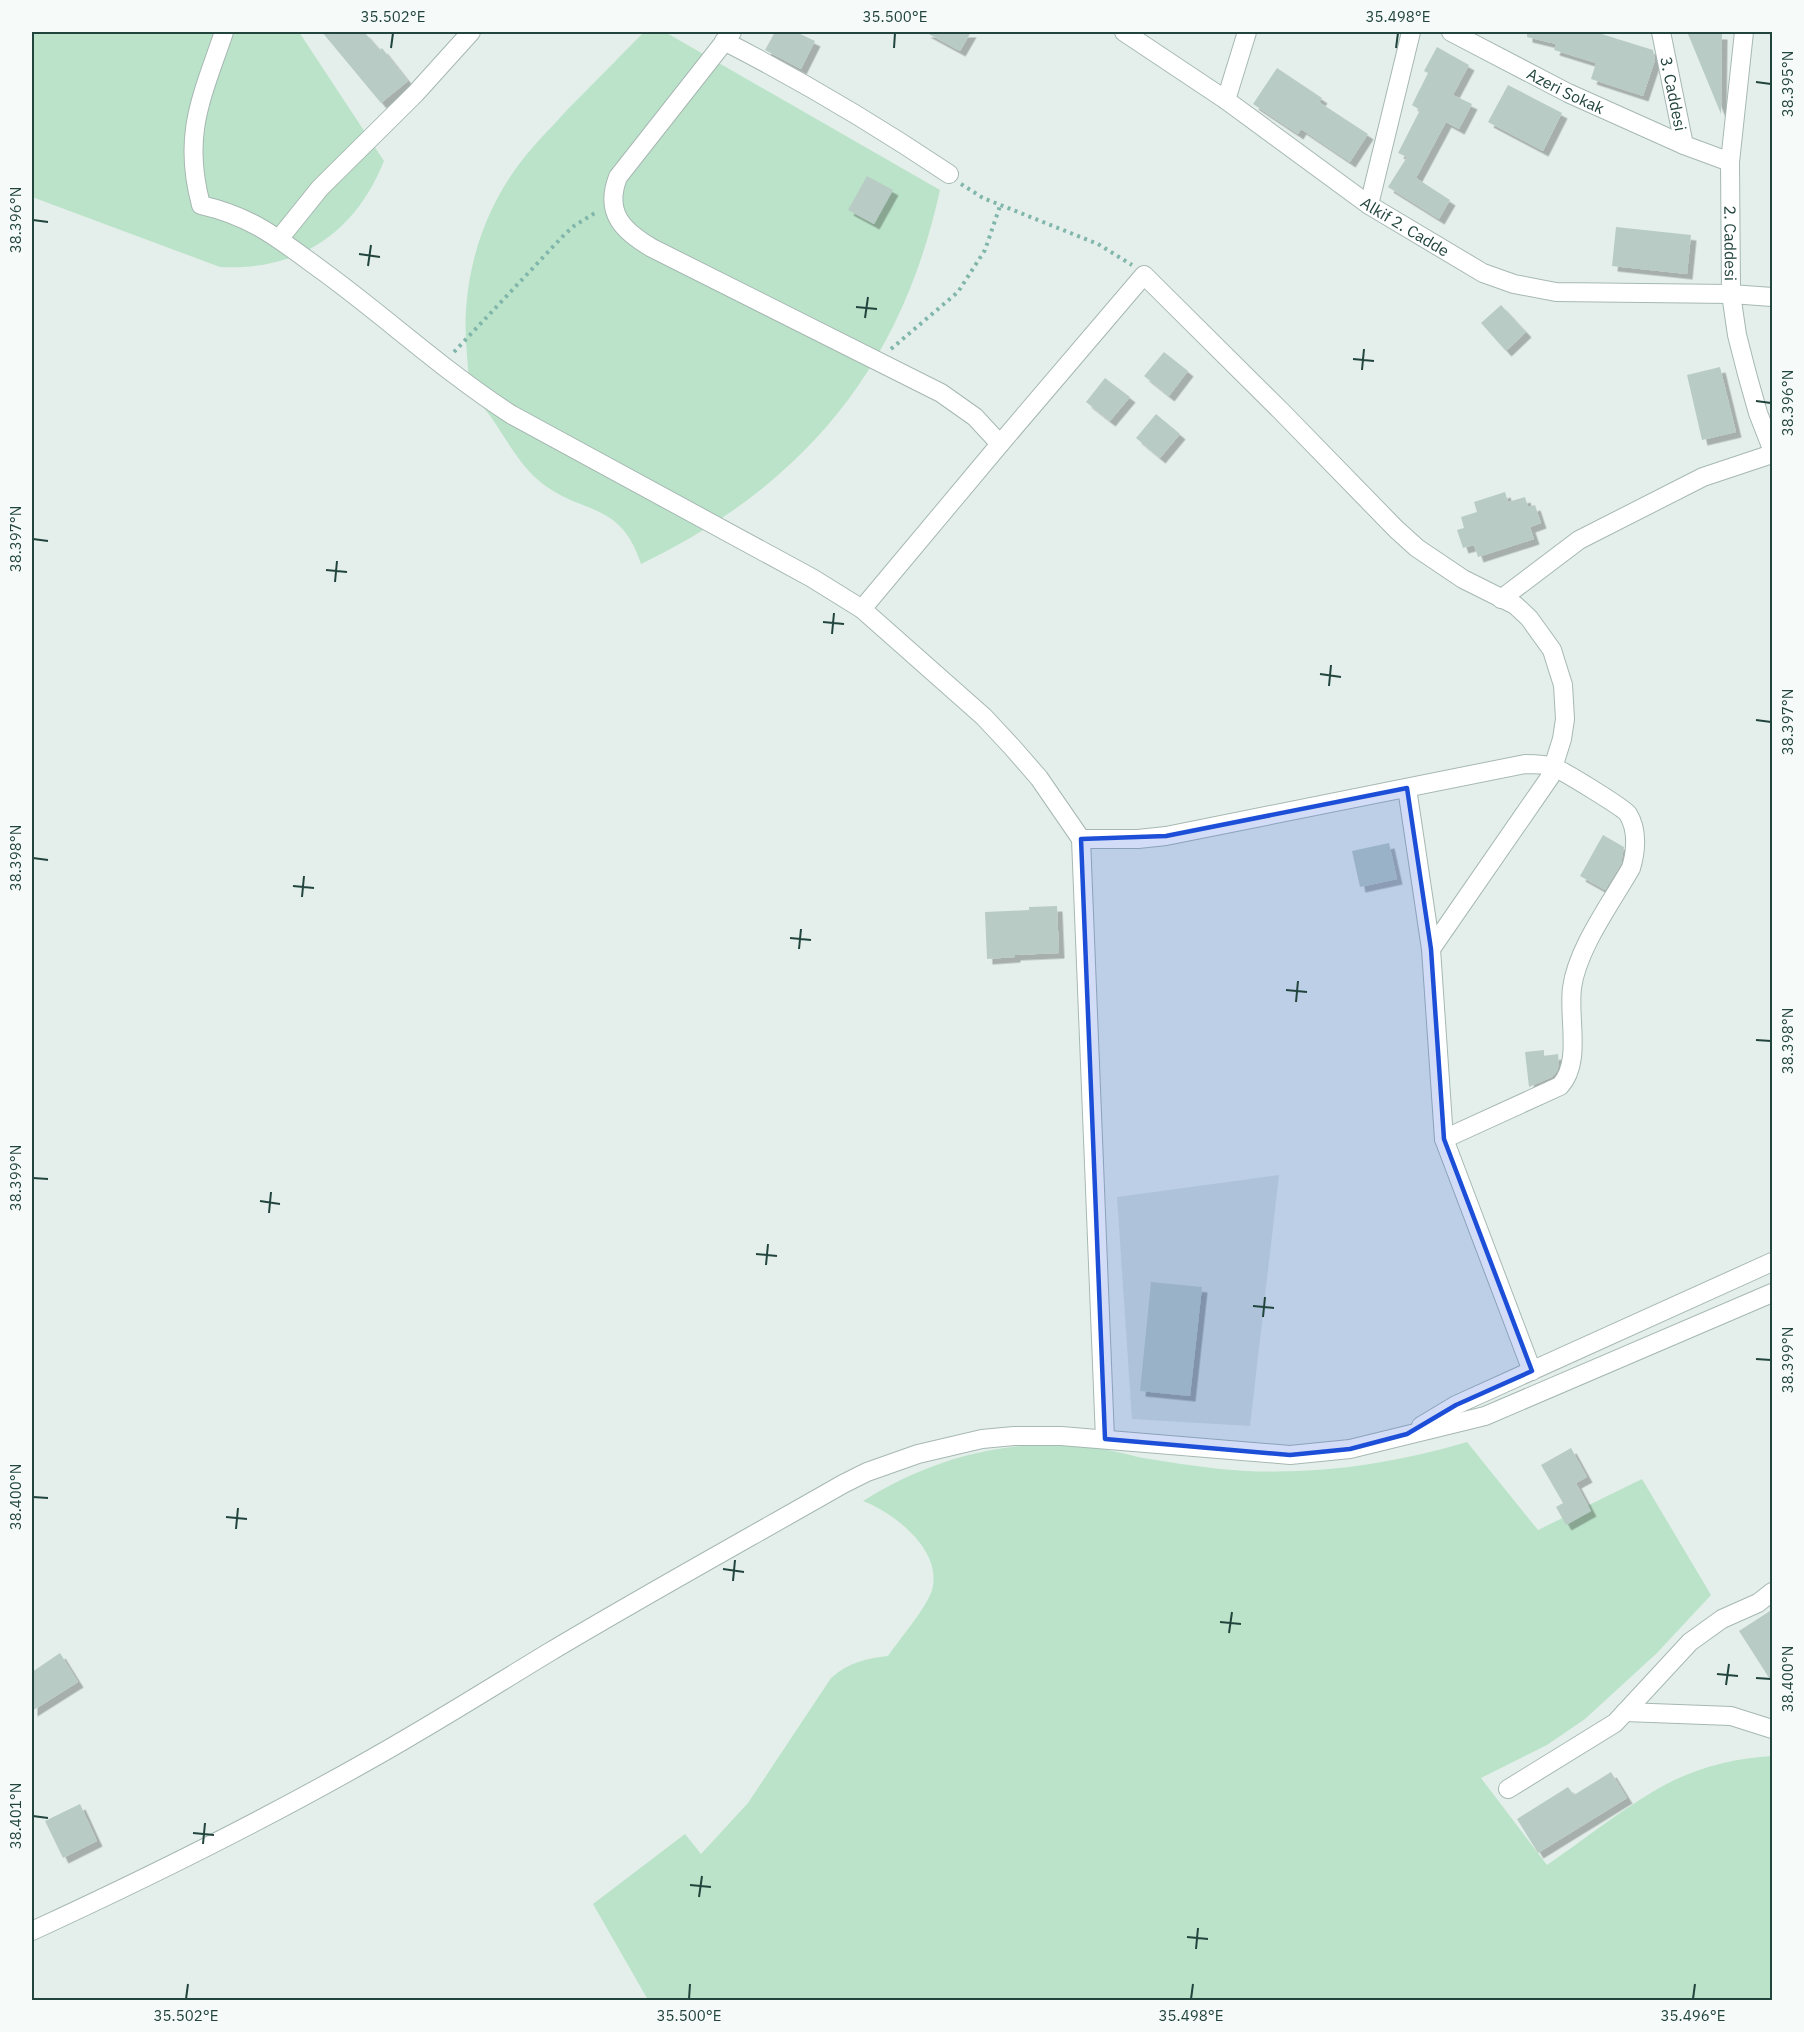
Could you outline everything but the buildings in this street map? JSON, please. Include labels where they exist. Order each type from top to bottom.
[{"type":"street","points":[[224,32],[196,115],[193,133],[193,169],[201,205],[241,217],[279,239],[352,292],[479,394],[512,415],[812,578],[862,609],[984,717],[1044,786],[1081,839],[1105,1439]]},
{"type":"street","points":[[279,239],[320,188],[415,94],[471,32]]},
{"type":"street","name":"Alkif 2. Cadde","points":[[1124,32],[1226,100],[1369,205],[1483,273],[1514,284],[1556,292],[1731,294],[1773,297]]},
{"type":"street","points":[[1226,100],[1247,32]]},
{"type":"street","points":[[1369,205],[1411,32]]},
{"type":"street","name":"Azeri Sokak","points":[[1451,32],[1568,93],[1684,145]]},
{"type":"street","name":"3. Caddesi","points":[[1661,32],[1684,145],[1730,162]]},
{"type":"street","name":"2. Caddesi","points":[[1744,32],[1730,162],[1731,294],[1737,335],[1747,374],[1758,413],[1773,452]]},
{"type":"street","points":[[949,174],[728,36],[618,177],[614,186],[613,206],[616,216],[627,230],[652,248],[959,404],[982,423],[1000,444]]},
{"type":"street","points":[[862,609],[1144,275],[1396,529],[1439,564],[1462,579],[1515,605],[1542,633],[1552,650],[1564,694],[1565,719],[1562,739],[1550,777],[1431,949]]},
{"type":"street","points":[[1501,599],[1579,540],[1703,477],[1773,452]]},
{"type":"street","points":[[1081,839],[1166,836],[1514,765],[1537,764],[1554,767],[1627,812],[1634,831],[1634,860],[1585,949],[1574,975],[1571,1002],[1572,1066],[1567,1079],[1560,1086],[1444,1138]]},
{"type":"street","points":[[1407,788],[1431,949],[1444,1138],[1532,1371]]},
{"type":"street","points":[[1407,1434],[1456,1405],[1773,1262]]},
{"type":"street","points":[[32,1931],[178,1862],[304,1796],[447,1715],[548,1653],[867,1472],[918,1454],[982,1439],[1037,1435],[1290,1455],[1350,1449],[1485,1416],[1773,1293]]},
{"type":"street","points":[[1509,1789],[1615,1723],[1690,1642],[1722,1619],[1758,1603],[1773,1592]]},
{"type":"street","points":[[1625,1712],[1731,1716],[1773,1728]]},
{"type":"path","points":[[949,174],[965,188],[1000,206],[1098,244],[1125,259],[1144,275]]},
{"type":"path","points":[[442,366],[574,226],[599,211],[613,206]]},
{"type":"path","points":[[877,361],[958,292],[985,250],[1000,206]]},
{"type":"highlighted area","points":[[1407,788],[1431,949],[1444,1139],[1532,1371],[1456,1405],[1407,1434],[1350,1449],[1290,1455],[1105,1439],[1081,839],[1166,836]]},
{"type":"shaded area","points":[[1279,1175],[1250,1426],[1132,1419],[1117,1197]]},
{"type":"green space","points":[[32,32],[299,32],[384,161],[372,186],[357,208],[321,243],[275,262],[249,267],[220,267],[32,197]]},
{"type":"green space","points":[[644,32],[665,32],[940,190],[923,254],[900,312],[871,366],[837,414],[797,458],[751,497],[699,533],[641,564],[632,543],[622,528],[610,518],[552,491],[530,472],[477,398],[471,387],[468,373],[466,305],[469,280],[482,232],[503,188],[535,144]]},
{"type":"green space","points":[[1467,1442],[1538,1530],[1642,1479],[1711,1595],[1657,1653],[1585,1719],[1547,1745],[1481,1778],[1547,1865],[1627,1808],[1681,1777],[1726,1762],[1772,1756],[1772,2000],[648,2000],[593,1904],[685,1834],[701,1854],[748,1803],[831,1678],[858,1662],[888,1656],[929,1597],[933,1575],[930,1561],[923,1547],[913,1535],[888,1514],[863,1501],[914,1474],[940,1464],[994,1450],[1022,1446],[1080,1446],[1210,1468],[1283,1472],[1345,1468],[1406,1457]]}]
